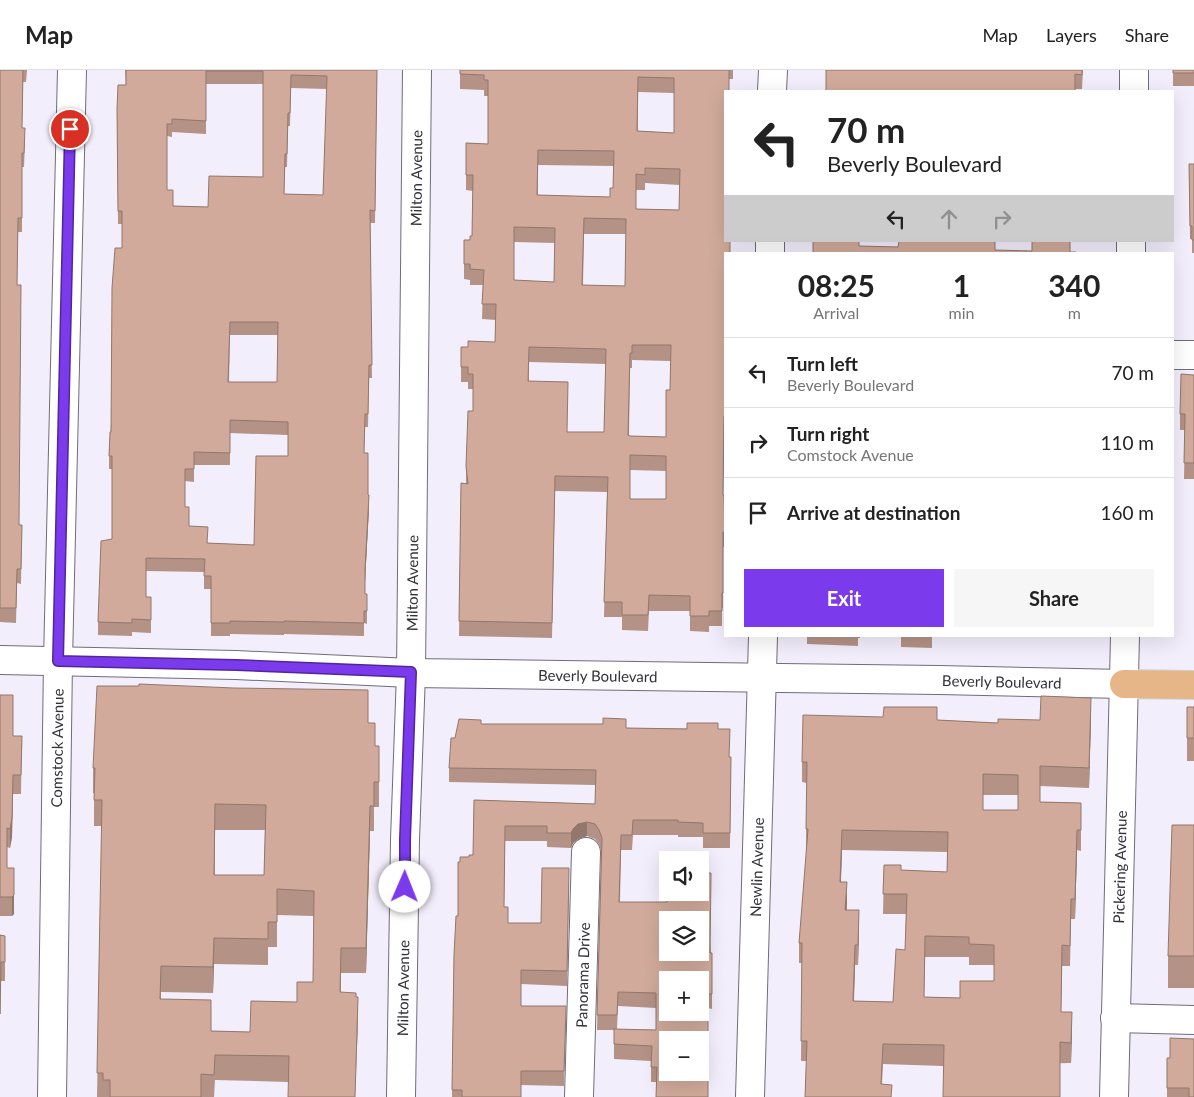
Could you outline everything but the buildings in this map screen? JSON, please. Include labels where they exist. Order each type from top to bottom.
[{"type":"main road","name":"Beverly Boulevard","points":[[1124,684],[1194,685]]},
{"type":"street","name":"Comstock Avenue","points":[[52,1097],[58,661],[72,70]]},
{"type":"street","name":"Milton Avenue","points":[[401,1097],[405,840],[411,672],[417,70]]},
{"type":"street","points":[[772,90],[773,70]]},
{"type":"street","points":[[1134,70],[1134,90]]},
{"type":"street","points":[[1174,355],[1194,355]]},
{"type":"street","name":"Newlin Avenue","points":[[750,1097],[763,637]]},
{"type":"street","name":"Pickering Avenue","points":[[1114,1097],[1125,637]]},
{"type":"street","name":"Beverly Boulevard","points":[[0,660],[236,665],[411,672],[1124,684]]},
{"type":"street","name":"Panorama Drive","points":[[579,1097],[586,852]]},
{"type":"street","points":[[1115,1018],[1194,1020]]},
{"type":"route","points":[[70,129],[58,661],[236,665],[411,672],[405,887]]}]
